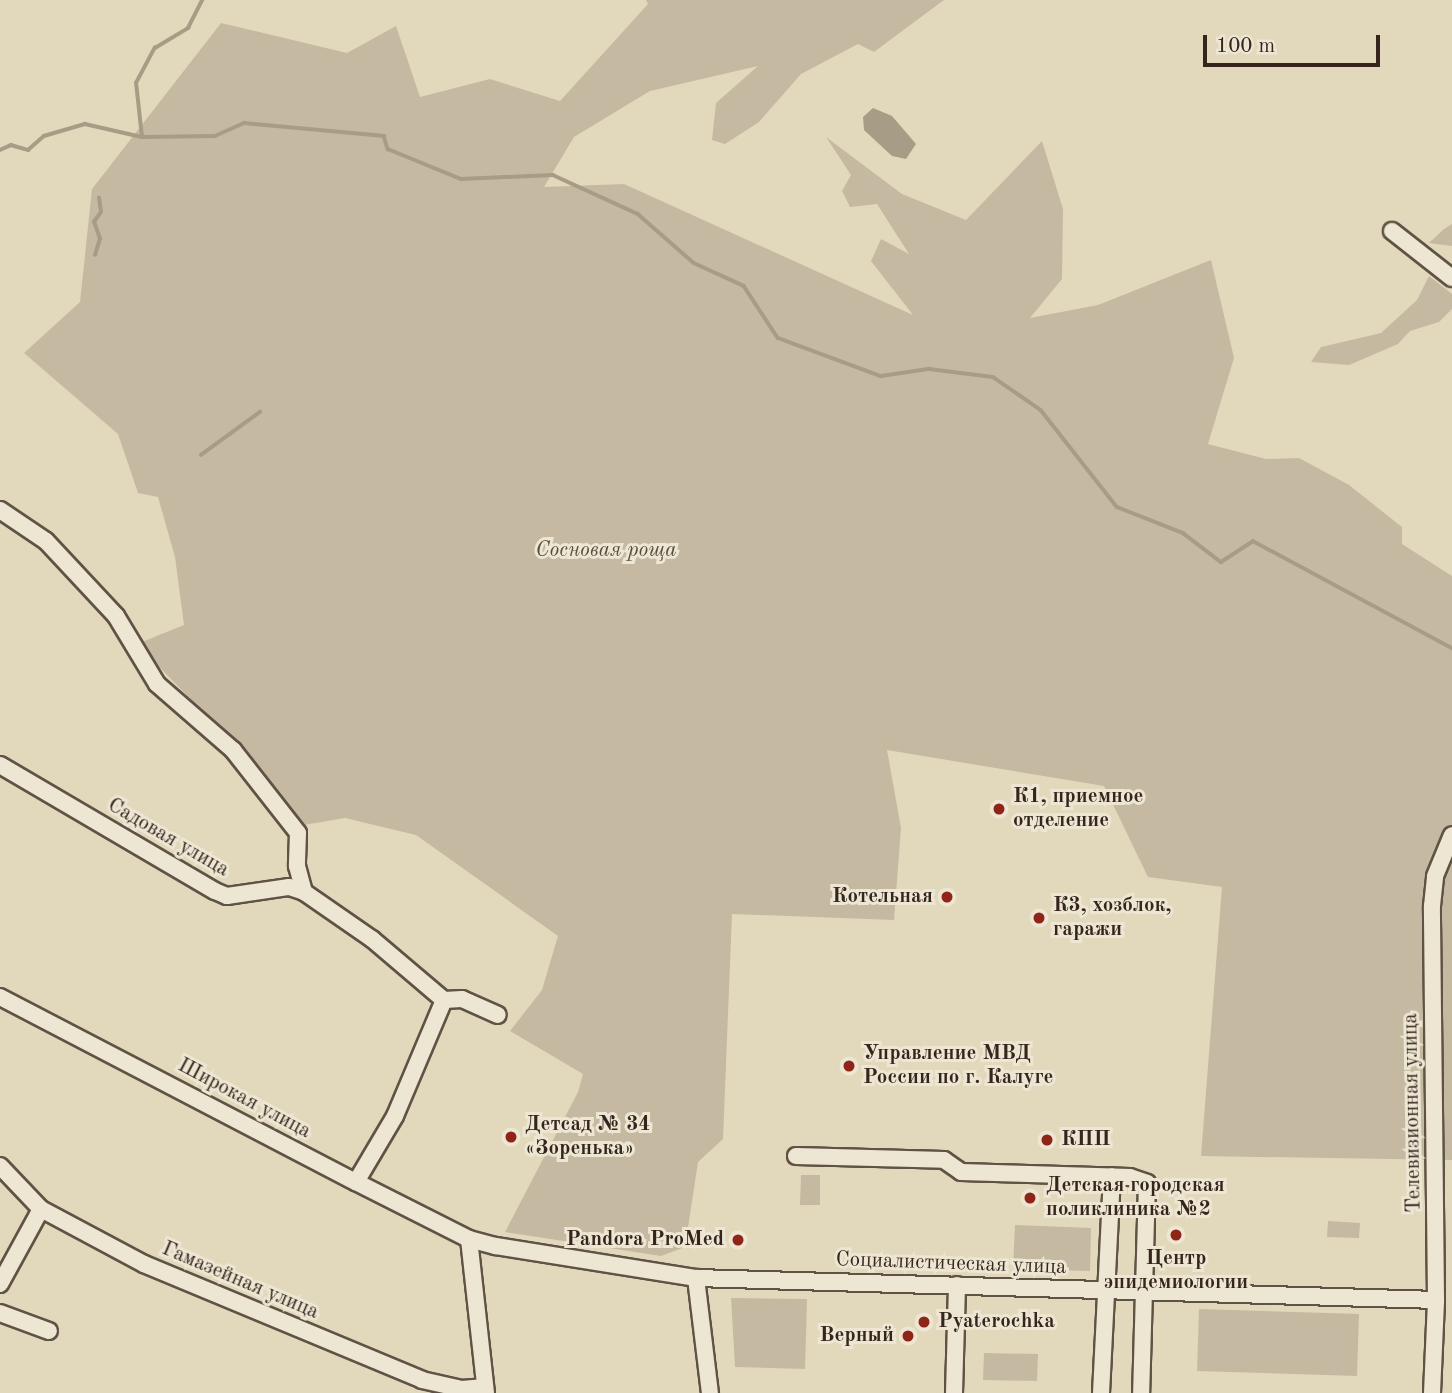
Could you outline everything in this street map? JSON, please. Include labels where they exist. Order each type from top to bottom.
[{"type":"street","points":[[1392,231],[1452,278]]},
{"type":"street","points":[[0,510],[46,541],[116,616],[157,684],[233,750],[298,833],[297,866],[303,892],[372,939],[444,1000],[462,999],[498,1015]]},
{"type":"street","name":"Садовая улица","points":[[0,765],[215,891],[227,896],[289,887],[303,892]]},
{"type":"street","name":"Телевизионная улица","points":[[1432,1393],[1436,1300],[1432,906],[1436,876],[1452,835]]},
{"type":"street","name":"Широкая улица","points":[[0,997],[469,1239]]},
{"type":"street","points":[[356,1182],[395,1116],[444,1000]]},
{"type":"street","points":[[796,1156],[944,1160],[961,1172],[1112,1176],[1147,1183],[1147,1291],[1141,1393]]},
{"type":"street","points":[[1435,1166],[1452,1167]]},
{"type":"street","name":"Гамазейная улица","points":[[0,1167],[41,1209],[144,1264],[422,1380],[462,1389],[486,1390]]},
{"type":"street","points":[[1101,1393],[1112,1176]]},
{"type":"street","points":[[0,1284],[41,1209]]},
{"type":"street","points":[[469,1239],[486,1390]]},
{"type":"street","name":"Социалистическая улица","points":[[469,1239],[696,1278],[1436,1300]]},
{"type":"street","points":[[696,1278],[710,1393]]},
{"type":"street","points":[[954,1393],[957,1285]]},
{"type":"street","points":[[0,1313],[49,1331]]},
{"type":"green space","name":"Сосновая роща","points":[[646,0],[944,0],[874,52],[858,44],[801,74],[759,122],[725,144],[712,140],[716,103],[758,66],[650,91],[574,137],[544,187],[624,184],[913,315],[871,261],[881,239],[909,254],[877,204],[850,207],[842,191],[851,175],[826,137],[902,194],[966,220],[1042,141],[1063,209],[1062,279],[1030,318],[1098,305],[1211,260],[1234,358],[1208,444],[1266,459],[1299,458],[1349,485],[1402,527],[1402,544],[1452,576],[1452,1160],[1201,1156],[1222,887],[1148,877],[1104,786],[887,750],[901,828],[894,920],[732,914],[723,1139],[698,1162],[685,1247],[661,1256],[505,1232],[578,1092],[583,1074],[510,1031],[542,990],[558,936],[416,835],[345,818],[298,826],[235,745],[137,644],[184,625],[175,557],[158,497],[138,493],[118,434],[24,353],[80,302],[92,189],[221,23],[347,53],[396,26],[420,97],[490,79],[560,101],[648,4]]},
{"type":"green space","points":[[1452,224],[1452,246],[1429,243],[1444,229]]},
{"type":"green space","points":[[1429,276],[1452,294],[1452,309],[1439,322],[1410,331],[1398,344],[1349,365],[1311,362],[1321,347],[1381,333],[1417,300]]},
{"type":"green space","points":[[801,1175],[820,1175],[820,1205],[800,1205]]},
{"type":"green space","points":[[1328,1221],[1360,1223],[1359,1238],[1327,1237]]},
{"type":"green space","points":[[1015,1225],[1091,1228],[1090,1271],[1013,1269]]},
{"type":"green space","points":[[731,1298],[807,1299],[805,1369],[735,1367]]},
{"type":"green space","points":[[1199,1309],[1359,1314],[1357,1376],[1197,1371]]},
{"type":"green space","points":[[984,1353],[1038,1354],[1037,1381],[983,1380]]},
{"type":"shaded area","points":[[873,108],[892,116],[916,144],[906,159],[892,156],[864,130],[863,117]]},
{"type":"waterway","points":[[142,137],[136,83],[155,48],[188,28],[202,0]]},
{"type":"waterway","points":[[0,150],[11,145],[28,150],[44,136],[85,124],[142,137],[215,136],[244,123],[384,136],[388,149],[461,179],[553,175],[638,214],[694,263],[744,286],[778,338],[881,376],[929,369],[993,377],[1041,410],[1117,507],[1183,533],[1221,562],[1253,541],[1452,648]]},
{"type":"waterway","points":[[95,255],[100,239],[94,222],[101,212],[99,198]]},
{"type":"waterway","points":[[201,455],[260,412]]},
{"type":"place","name":"К1, приемное отделение","points":[[999,809]]},
{"type":"place","name":"Котельная","points":[[947,897]]},
{"type":"place","name":"К3, хозблок, гаражи","points":[[1039,918]]},
{"type":"place","name":"Управление МВД России по г. Калуге","points":[[849,1066]]},
{"type":"place","name":"Детсад № 34 «Зоренька»","points":[[511,1137]]},
{"type":"place","name":"КПП","points":[[1047,1140]]},
{"type":"place","name":"Детская городская поликлиника №2","points":[[1030,1198]]},
{"type":"place","name":"Центр эпидемиологии","points":[[1176,1235]]},
{"type":"place","name":"Pandora ProMed","points":[[738,1240]]},
{"type":"place","name":"Pyaterochka","points":[[924,1322]]},
{"type":"place","name":"Верный","points":[[908,1336]]}]
